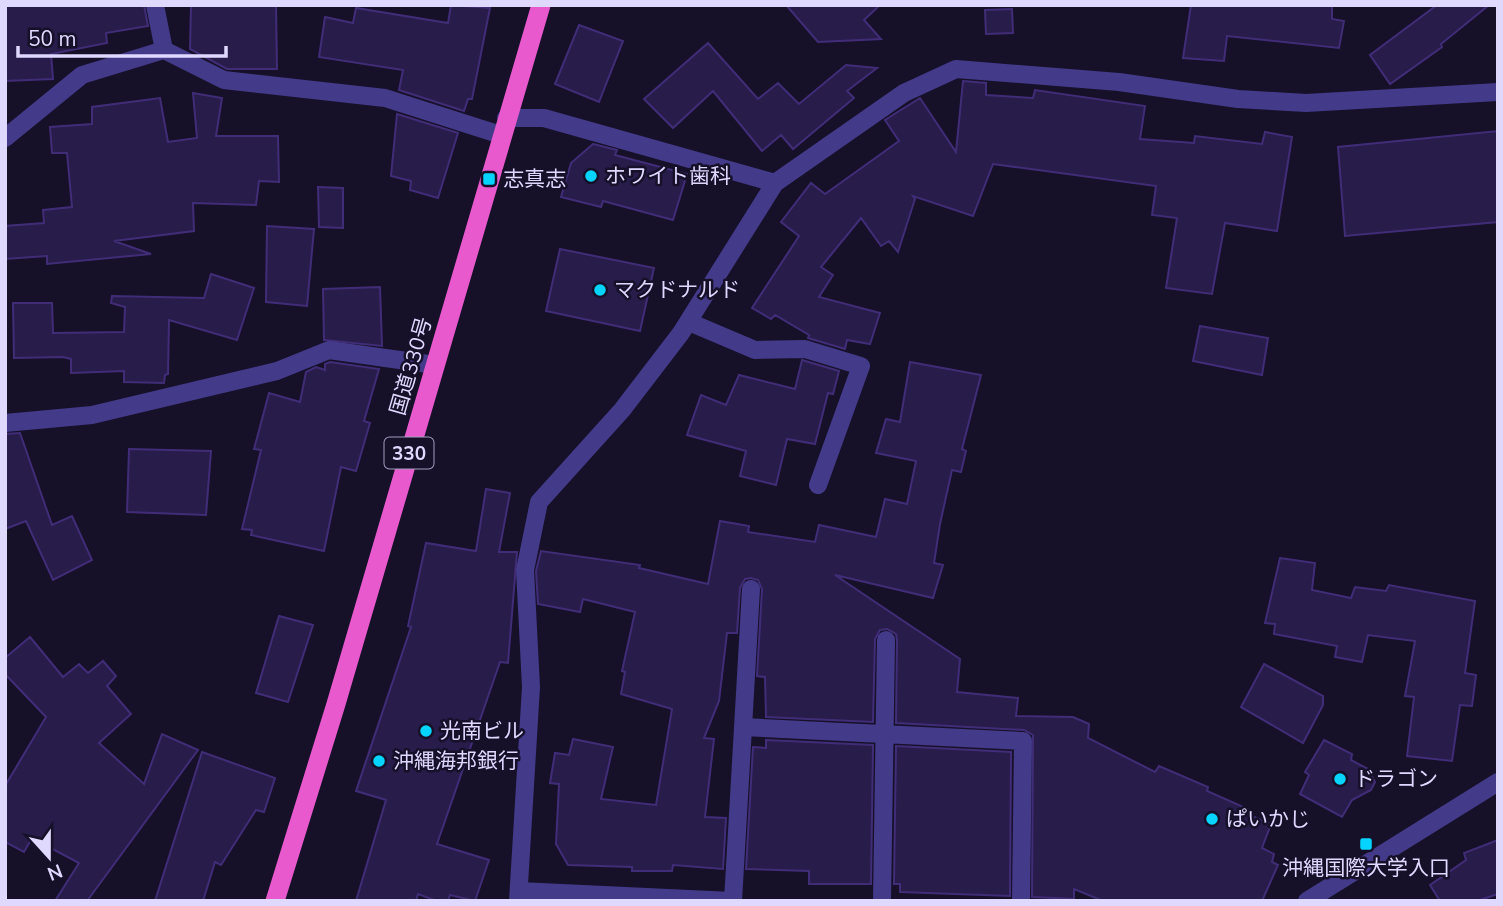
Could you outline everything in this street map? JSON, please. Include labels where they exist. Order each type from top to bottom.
[{"type":"highway","name":"国道330号","points":[[275,901],[541,5]]},
{"type":"street","points":[[155,5],[164,50]]},
{"type":"street","points":[[5,138],[82,75],[164,50],[224,80],[385,98],[504,127],[544,118],[775,183]]},
{"type":"street","points":[[751,589],[732,901],[518,896],[531,687],[525,570],[539,502],[621,410],[689,321],[775,183],[904,93],[957,69],[1119,82],[1238,99],[1306,103],[1498,92]]},
{"type":"street","points":[[689,321],[755,350],[805,349],[861,366],[818,485]]},
{"type":"street","points":[[5,423],[92,415],[277,371],[329,350],[435,365]]},
{"type":"street","points":[[882,901],[886,640]]},
{"type":"street","points":[[743,727],[1023,741],[1021,901]]},
{"type":"street","points":[[1307,901],[1498,782]]},
{"type":"building","points":[[5,5],[144,5],[148,26],[106,33],[107,43],[51,54],[53,79],[5,81]]},
{"type":"building","points":[[191,5],[276,5],[277,69],[227,69],[190,49]]},
{"type":"building","points":[[451,5],[490,8],[472,99],[468,99],[464,111],[399,90],[403,70],[319,57],[325,17],[353,23],[356,8],[448,23]]},
{"type":"building","points":[[786,5],[880,5],[864,20],[881,39],[818,42]]},
{"type":"building","points":[[1191,5],[1332,5],[1332,19],[1344,21],[1339,48],[1227,36],[1224,61],[1183,58]]},
{"type":"building","points":[[1437,5],[1489,5],[1441,44],[1442,47],[1390,84],[1370,55]]},
{"type":"building","points":[[1012,9],[1013,33],[986,34],[985,10]]},
{"type":"building","points":[[579,25],[623,41],[599,102],[555,84]]},
{"type":"building","points":[[708,43],[758,99],[778,83],[799,104],[846,65],[877,68],[847,91],[854,98],[793,149],[781,135],[762,151],[713,91],[673,128],[644,99]]},
{"type":"building","points":[[963,81],[986,83],[986,95],[1033,98],[1035,90],[1145,106],[1140,139],[1194,143],[1195,136],[1262,144],[1265,132],[1292,137],[1277,231],[1225,223],[1212,294],[1166,288],[1177,218],[1152,215],[1156,186],[993,164],[973,216],[913,196],[915,199],[898,252],[889,241],[881,246],[861,218],[821,267],[833,275],[819,297],[880,313],[870,344],[847,340],[845,349],[808,338],[809,335],[775,315],[771,319],[752,308],[799,236],[781,222],[811,183],[825,194],[899,141],[885,120],[920,98],[956,152]]},
{"type":"building","points":[[193,93],[222,98],[216,136],[278,136],[279,182],[259,181],[256,205],[193,203],[194,231],[114,241],[151,254],[47,264],[47,256],[5,259],[5,226],[44,223],[43,210],[72,207],[67,153],[52,153],[50,127],[92,124],[92,107],[160,98],[168,142],[197,138]]},
{"type":"building","points":[[397,114],[458,133],[438,198],[410,190],[411,181],[391,176]]},
{"type":"building","points":[[1498,131],[1498,222],[1345,236],[1338,147]]},
{"type":"building","points":[[593,144],[617,150],[615,155],[687,174],[673,220],[603,201],[601,207],[561,197],[571,163]]},
{"type":"building","points":[[318,187],[343,188],[343,228],[319,227]]},
{"type":"building","points":[[267,226],[314,229],[307,306],[266,302]]},
{"type":"building","name":"マクドナルド","points":[[560,249],[654,268],[640,331],[546,311]]},
{"type":"building","points":[[211,274],[254,288],[237,340],[169,320],[168,374],[165,375],[164,383],[124,382],[124,371],[71,373],[71,359],[63,357],[14,358],[13,303],[52,303],[53,333],[124,332],[125,307],[111,303],[112,296],[204,298]]},
{"type":"building","points":[[380,287],[382,346],[324,340],[323,289]]},
{"type":"building","points":[[1200,326],[1268,338],[1262,375],[1193,361]]},
{"type":"building","points":[[802,360],[839,371],[833,394],[828,393],[815,444],[787,439],[776,485],[740,476],[746,451],[687,435],[701,395],[726,405],[739,375],[795,389]]},
{"type":"building","points":[[330,362],[379,369],[364,421],[370,423],[356,471],[341,467],[324,551],[251,535],[252,530],[242,529],[261,450],[254,449],[269,393],[300,402],[306,372],[316,367],[325,370],[325,364]]},
{"type":"building","points":[[910,362],[981,375],[962,449],[966,451],[961,472],[952,470],[940,524],[934,563],[943,565],[933,598],[835,575],[960,659],[957,692],[1018,698],[1016,716],[1073,717],[1089,724],[1088,738],[1155,772],[1159,766],[1208,787],[1207,791],[1248,809],[1247,814],[1271,824],[1262,848],[1274,854],[1272,862],[1278,865],[1262,901],[1103,901],[1074,889],[1074,899],[1032,897],[1033,735],[1024,730],[896,723],[897,640],[896,634],[887,629],[880,630],[875,639],[873,722],[766,717],[765,677],[757,676],[762,589],[758,580],[751,578],[745,579],[740,588],[737,633],[727,633],[719,701],[704,738],[714,739],[705,817],[726,818],[723,869],[673,865],[672,871],[632,871],[632,867],[568,865],[556,844],[559,784],[550,783],[555,753],[569,755],[573,739],[613,747],[601,799],[656,805],[672,709],[621,694],[625,672],[622,671],[635,612],[583,599],[580,612],[538,604],[536,571],[541,551],[640,565],[639,568],[708,584],[720,521],[749,526],[748,532],[815,542],[819,525],[876,537],[885,499],[907,504],[916,461],[876,453],[886,419],[900,422]]},
{"type":"building","points":[[20,433],[52,525],[72,516],[92,560],[53,580],[26,521],[5,529],[5,434]]},
{"type":"building","points":[[129,449],[211,451],[206,515],[127,512]]},
{"type":"building","points":[[486,489],[510,493],[499,552],[517,552],[508,663],[500,662],[437,844],[489,860],[475,901],[450,895],[448,901],[437,901],[418,894],[416,901],[356,901],[386,800],[356,791],[411,627],[408,626],[426,543],[476,551]]},
{"type":"building","points":[[1280,558],[1315,563],[1312,590],[1351,598],[1355,587],[1386,591],[1389,585],[1475,601],[1465,673],[1476,675],[1472,706],[1460,705],[1452,761],[1407,756],[1414,697],[1405,696],[1415,641],[1368,635],[1362,662],[1335,657],[1337,646],[1274,634],[1275,624],[1265,623]]},
{"type":"building","points":[[279,616],[313,625],[288,702],[256,693]]},
{"type":"building","points":[[30,637],[63,677],[79,664],[88,673],[103,661],[116,676],[107,686],[131,714],[99,743],[144,784],[162,734],[198,750],[87,901],[55,901],[79,863],[32,838],[24,852],[5,842],[5,786],[46,717],[5,674],[5,658]]},
{"type":"building","points":[[1264,664],[1323,696],[1323,705],[1303,743],[1241,707]]},
{"type":"building","points":[[766,740],[873,745],[871,884],[809,884],[809,871],[746,869],[753,747],[766,748]]},
{"type":"building","name":"ドラゴン","points":[[1324,740],[1352,754],[1351,760],[1368,769],[1375,782],[1371,790],[1352,800],[1342,817],[1300,794],[1309,775],[1305,772]]},
{"type":"building","points":[[896,746],[1011,752],[1010,896],[900,892],[900,884],[894,884]]},
{"type":"building","points":[[202,752],[275,778],[264,812],[256,810],[221,865],[215,862],[203,901],[155,901]]},
{"type":"building","points":[[1498,840],[1498,894],[1477,901],[1440,901],[1430,885],[1466,860],[1464,853]]},
{"type":"place","name":"ホワイト歯科","points":[[591,176]]},
{"type":"place","name":"志真志","points":[[489,179]]},
{"type":"place","name":"マクドナルド","points":[[600,290]]},
{"type":"place","name":"光南ビル","points":[[426,731]]},
{"type":"place","name":"沖縄海邦銀行","points":[[379,761]]},
{"type":"place","name":"ドラゴン","points":[[1340,779]]},
{"type":"place","name":"ぱいかじ","points":[[1212,819]]},
{"type":"place","name":"沖縄国際大学入口","points":[[1366,844]]}]
